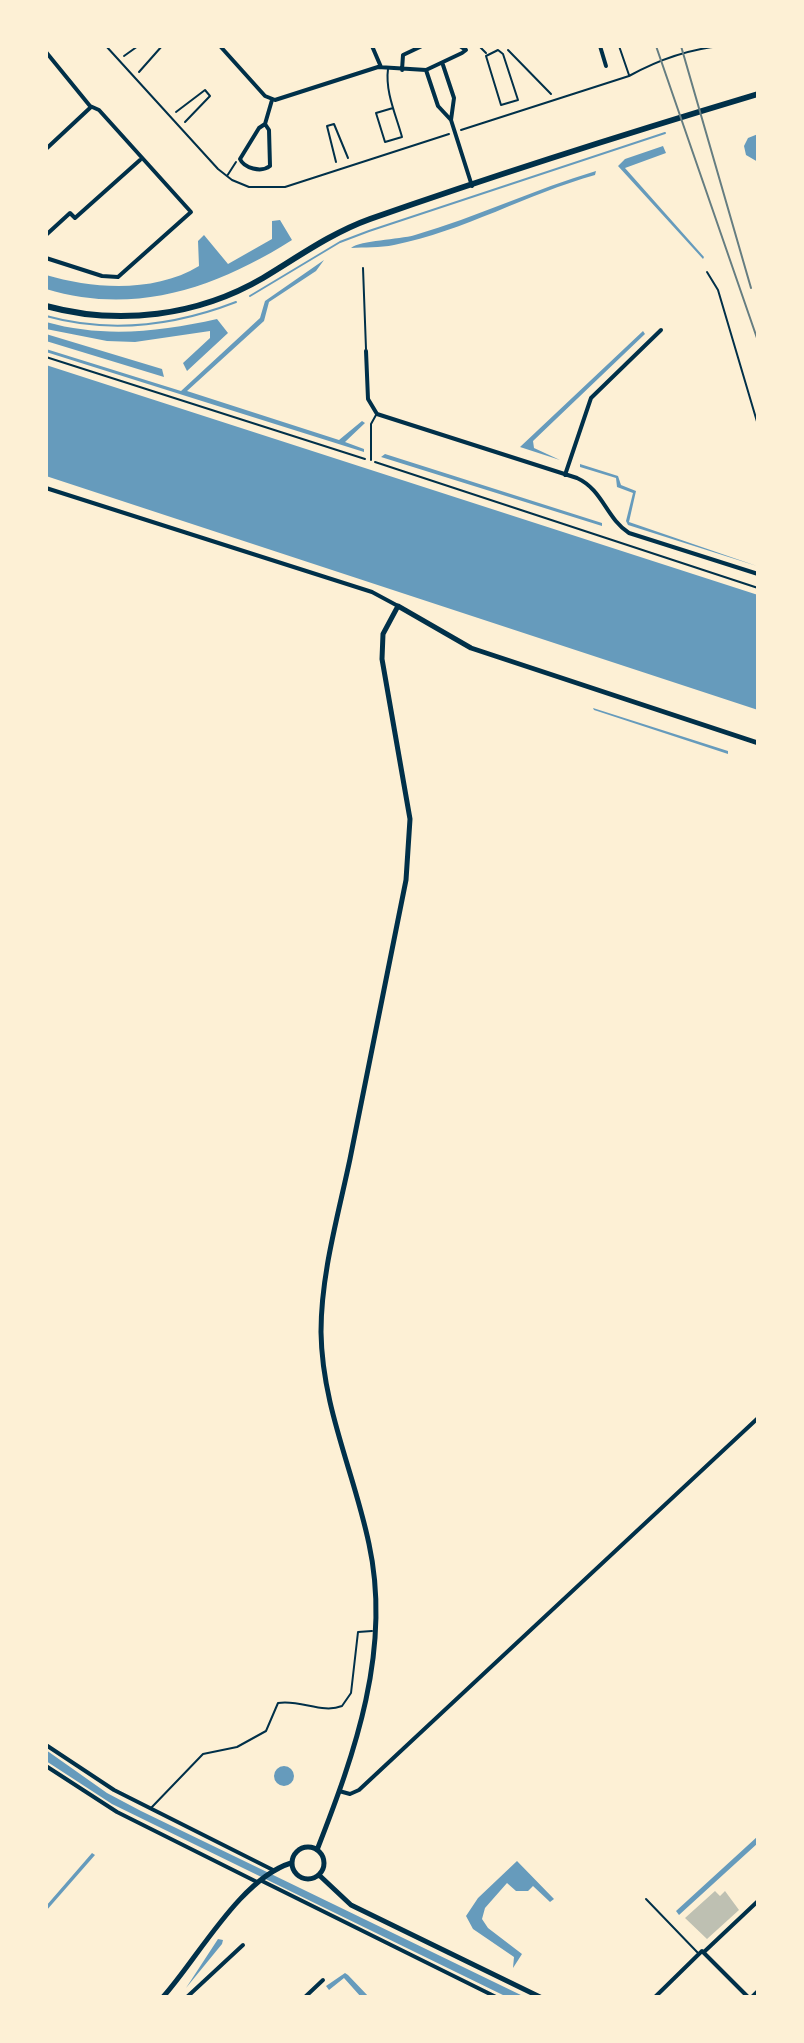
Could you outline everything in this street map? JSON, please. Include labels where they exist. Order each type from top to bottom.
[{"type":"main road","points":[[46,306],[85,315],[133,316],[205,303],[254,283],[344,230],[758,94]]},
{"type":"street","points":[[220,46],[272,100]]},
{"type":"street","points":[[372,46],[381,67]]},
{"type":"street","points":[[402,70],[403,55],[422,46]]},
{"type":"street","points":[[460,46],[468,48]]},
{"type":"street","points":[[600,46],[606,66]]},
{"type":"street","points":[[272,100],[381,67],[426,70],[443,65],[468,48]]},
{"type":"street","points":[[46,52],[91,107],[99,110],[140,160],[148,164],[191,212],[118,277],[102,276],[46,258]]},
{"type":"street","points":[[443,65],[454,98],[451,120]]},
{"type":"street","points":[[426,70],[438,106],[451,120],[472,186]]},
{"type":"street","points":[[265,124],[269,130],[270,166],[253,168],[240,159],[259,128],[265,124],[272,100]]},
{"type":"street","points":[[46,149],[91,107]]},
{"type":"street","points":[[46,235],[70,213],[75,218],[140,160]]},
{"type":"street","points":[[565,475],[591,398],[661,330]]},
{"type":"street","points":[[366,351],[368,399],[377,414],[565,475],[593,487],[616,523],[629,533],[758,574]]},
{"type":"street","points":[[46,488],[372,592],[471,648],[758,743]]},
{"type":"street","points":[[317,1850],[301,1848],[293,1855],[291,1863],[300,1878],[311,1880],[319,1875],[324,1864],[317,1850],[339,1791],[368,1692],[377,1631],[370,1546],[331,1412],[324,1379],[321,1329],[331,1253],[406,880],[410,819],[381,645],[398,606]]},
{"type":"street","points":[[339,1791],[350,1794],[359,1790],[758,1418]]},
{"type":"street","points":[[46,1745],[266,1877],[496,1997]]},
{"type":"street","points":[[46,1766],[117,1812],[266,1877]]},
{"type":"street","points":[[168,1995],[211,1933],[266,1877],[291,1863]]},
{"type":"street","points":[[319,1875],[351,1905],[540,1997]]},
{"type":"street","points":[[655,1997],[758,1901]]},
{"type":"street","points":[[187,1997],[243,1945]]},
{"type":"street","points":[[705,1951],[750,1997],[758,1991]]},
{"type":"street","points":[[305,1997],[323,1980]]},
{"type":"lane","points":[[479,46],[487,53],[501,105],[518,100],[503,54],[498,50],[487,53]]},
{"type":"lane","points":[[388,68],[386,84],[402,137],[385,142],[376,113],[393,108]]},
{"type":"lane","points":[[363,268],[366,351]]},
{"type":"lane","points":[[371,460],[371,424],[377,414]]},
{"type":"lane","points":[[150,1809],[203,1754],[237,1747],[266,1731],[278,1703],[295,1702],[329,1709],[342,1706],[351,1693],[358,1632],[377,1631]]},
{"type":"lane","points":[[646,1899],[699,1954]]},
{"type":"path","points":[[124,56],[138,46]]},
{"type":"path","points":[[139,72],[162,46]]},
{"type":"path","points":[[619,46],[629,76]]},
{"type":"path","points":[[460,130],[629,76],[647,64],[701,48],[722,46]]},
{"type":"path","points":[[503,54],[509,49],[551,94]]},
{"type":"path","points":[[176,112],[205,90],[208,92],[210,96],[185,122]]},
{"type":"path","points":[[336,162],[327,126],[331,124],[334,124],[348,158]]},
{"type":"path","points":[[407,147],[450,133]]},
{"type":"path","points":[[227,176],[240,159]]},
{"type":"path","points":[[707,272],[718,290],[758,425]]},
{"type":"path","points":[[46,357],[758,588]]},
{"type":"water","points":[[758,134],[758,162],[746,155],[744,146],[748,138]]},
{"type":"water","points":[[663,146],[666,153],[625,168],[703,259],[618,166],[625,159]]},
{"type":"water","points":[[596,171],[595,175],[420,239],[394,245],[351,248],[438,228]]},
{"type":"water","points":[[280,220],[292,240],[234,272],[174,293],[111,299],[79,297],[46,289],[46,275],[84,283],[124,286],[182,275],[199,266],[198,241],[204,235],[228,264],[272,239],[272,221]]},
{"type":"water","points":[[324,260],[316,271],[269,302],[264,321],[187,391],[339,440],[362,421],[365,423],[345,442],[364,449],[364,452],[46,352],[46,349],[181,391],[260,318],[265,301]]},
{"type":"water","points":[[217,319],[228,333],[187,371],[183,363],[210,338],[210,331],[135,342],[107,341],[46,329],[46,322],[89,330],[132,331]]},
{"type":"water","points":[[643,331],[645,334],[533,441],[534,448],[560,460],[520,447]]},
{"type":"water","points":[[46,334],[162,369],[164,377],[46,341]]},
{"type":"water","points":[[46,365],[758,595],[758,710],[46,476]]},
{"type":"water","points":[[385,454],[602,523],[602,526],[381,457]]},
{"type":"water","points":[[580,464],[618,476],[621,485],[636,491],[629,522],[757,566],[628,525],[626,521],[633,493],[617,487],[616,478],[580,467]]},
{"type":"water","points":[[594,710],[728,751],[728,754]]},
{"type":"water","points":[[46,1750],[107,1793],[141,1811],[525,1997],[507,1997],[112,1804],[46,1761]]},
{"type":"water","points":[[280,1766],[288,1766],[294,1776],[288,1786],[280,1786],[274,1780],[274,1772]]},
{"type":"water","points":[[758,1836],[758,1843],[679,1915],[676,1911]]},
{"type":"water","points":[[92,1853],[95,1855],[46,1911],[46,1906]]},
{"type":"water","points":[[517,1861],[554,1899],[550,1902],[533,1886],[528,1891],[516,1891],[507,1883],[485,1908],[482,1919],[488,1928],[522,1954],[513,1968],[514,1957],[473,1929],[466,1916],[478,1898]]},
{"type":"water","points":[[218,1939],[223,1940],[222,1944],[186,1988]]},
{"type":"water","points":[[345,1973],[369,1997],[361,1997],[344,1978],[329,1990],[326,1986]]},
{"type":"building","points":[[715,1891],[720,1896],[725,1891],[739,1910],[707,1939],[685,1918]]},
{"type":"waterway","points":[[250,296],[340,242],[665,133]]},
{"type":"waterway","points":[[46,316],[94,325],[142,325],[189,317],[236,302]]},
{"type":"railway","points":[[656,46],[758,341]]},
{"type":"railway","points":[[681,46],[751,288]]}]
